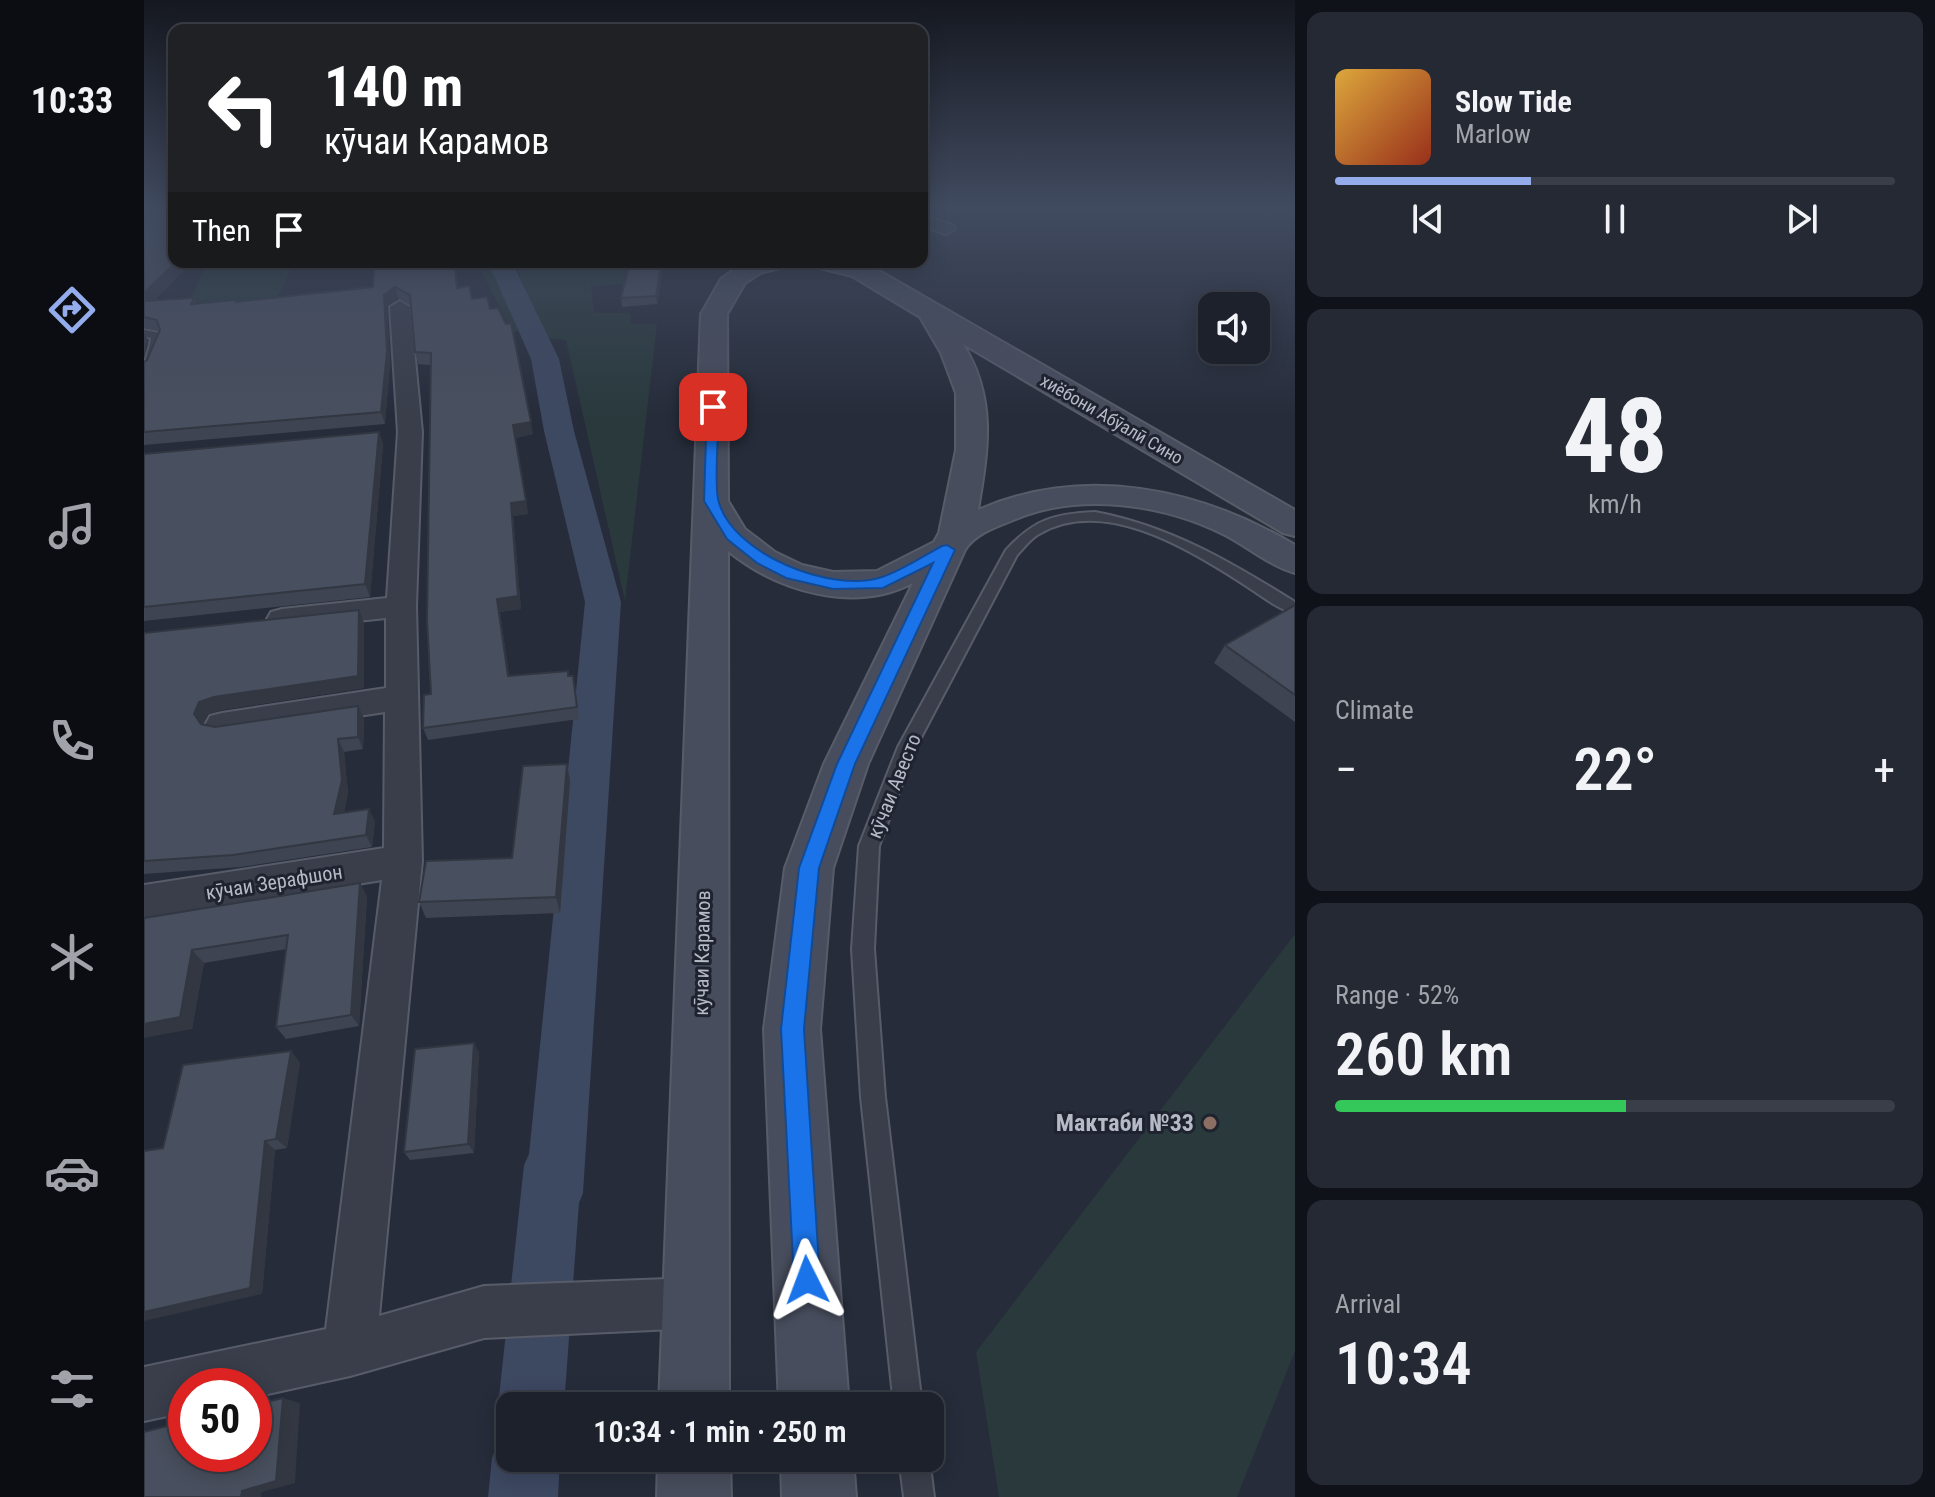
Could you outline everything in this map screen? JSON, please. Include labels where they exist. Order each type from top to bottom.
[{"type":"main road","name":"кӯчаи Карамов","points":[[694,1392],[714,314],[710,277]]},
{"type":"main road","name":"кӯчаи Карамов","points":[[714,314],[728,286],[737,277]]},
{"type":"main road","points":[[813,1392],[792,1029],[809,868],[846,764],[952,541],[972,450],[971,393],[955,353],[930,312],[872,277]]},
{"type":"main road","name":"хиёбони Абӯалӣ Сино","points":[[930,312],[1295,525]]},
{"type":"main road","points":[[711,501],[732,536],[762,560],[791,575],[833,584],[883,583],[952,541],[1020,506],[1070,496],[1130,497],[1197,511],[1252,535],[1295,561]]},
{"type":"main road","points":[[694,1472],[694,1497]]},
{"type":"main road","points":[[818,1472],[819,1497]]},
{"type":"street","points":[[350,1350],[403,861],[401,606],[410,432],[400,307]]},
{"type":"street","points":[[379,435],[410,432]]},
{"type":"street","points":[[250,623],[401,606]]},
{"type":"street","points":[[222,725],[400,698]]},
{"type":"street","name":"кӯчаи Зерафшон","points":[[144,902],[403,861]]},
{"type":"street","points":[[144,1394],[350,1350],[484,1312],[695,1303]]},
{"type":"lane","points":[[144,333],[156,335],[157,341],[144,371]]},
{"type":"lane","name":"кӯчаи Авесто","points":[[906,1392],[873,1097],[863,949],[869,846],[907,747],[1011,553],[1033,531],[1060,519],[1102,517],[1151,528],[1195,548],[1295,609]]},
{"type":"lane","points":[[916,1472],[919,1497]]},
{"type":"shaded area","points":[[201,277],[288,277],[275,302],[187,307]]},
{"type":"shaded area","points":[[484,277],[498,277],[525,330],[512,332]]},
{"type":"shaded area","points":[[520,277],[629,277],[628,284],[591,286],[594,313],[630,313],[631,324],[657,324],[625,601],[566,340],[546,338]]},
{"type":"shaded area","name":"Мактаби №33","points":[[1295,934],[1295,1351],[1237,1497],[999,1497],[976,1352]]},
{"type":"building","points":[[144,277],[161,277],[144,293]]},
{"type":"building","points":[[373,277],[456,277],[457,288],[469,286],[472,299],[487,297],[490,309],[498,308],[506,324],[511,323],[531,422],[513,425],[526,501],[511,503],[518,596],[497,599],[508,676],[568,671],[568,676],[573,676],[577,707],[423,728],[424,695],[431,694],[427,620],[431,353],[415,352],[410,295],[395,287],[384,295],[387,351],[381,412],[144,432],[144,362],[160,330],[157,320],[144,317],[144,301],[194,298],[191,304],[236,302],[373,287]]},
{"type":"building","points":[[626,277],[659,277],[656,296],[621,298]]},
{"type":"building","points":[[379,432],[365,584],[144,607],[144,454]]},
{"type":"building","points":[[1295,605],[1295,695],[1225,645]]},
{"type":"building","points":[[359,610],[358,676],[214,697],[199,702],[194,714],[201,724],[215,727],[358,706],[358,737],[338,739],[342,780],[334,814],[369,809],[366,835],[233,855],[144,861],[144,633]]},
{"type":"building","points":[[567,764],[556,897],[419,902],[426,861],[512,858],[523,766]]},
{"type":"building","points":[[360,883],[351,1015],[276,1027],[288,935],[192,950],[180,1017],[144,1024],[144,918]]},
{"type":"building","points":[[474,1043],[468,1144],[404,1152],[415,1049]]},
{"type":"building","points":[[291,1051],[276,1139],[265,1141],[250,1288],[144,1312],[144,1151],[163,1148],[183,1065]]},
{"type":"building","points":[[283,1398],[276,1481],[242,1491],[241,1497],[144,1497],[144,1432],[168,1426],[168,1472],[272,1472],[272,1401]]},
{"type":"waterway","points":[[507,277],[545,359],[559,431],[603,602],[554,1193]]},
{"type":"waterway","points":[[532,1392],[553,1165]]},
{"type":"waterway","points":[[523,1497],[525,1472]]},
{"type":"place","name":"Мактаби №33","points":[[1210,1123]]},
{"type":"route","points":[[713,407],[711,501],[732,536],[762,560],[791,575],[833,584],[883,583],[947,550],[846,764],[809,868],[792,1029],[807,1280]]}]
